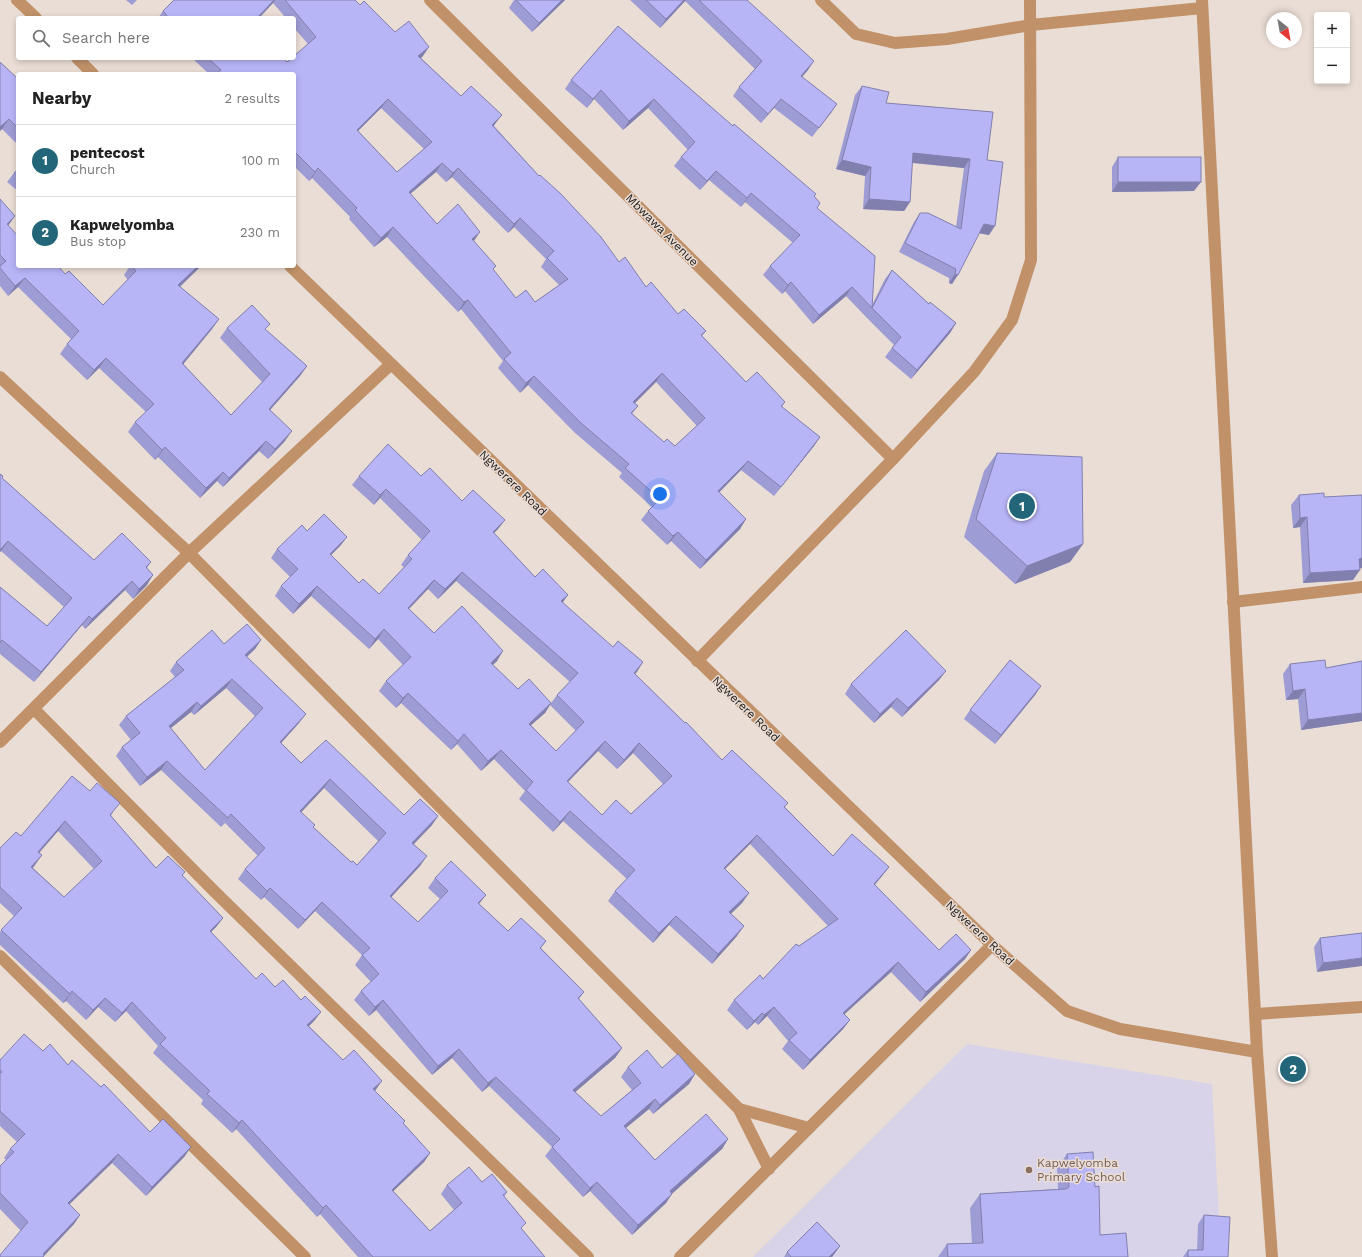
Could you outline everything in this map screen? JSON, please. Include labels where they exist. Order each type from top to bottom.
[{"type":"street","points":[[17,0],[34,16]]},
{"type":"street","name":"Mbwawa Avenue","points":[[430,0],[893,459]]},
{"type":"street","points":[[821,0],[856,34],[895,43],[947,39],[1031,25],[1202,4],[1257,1052],[1272,1257]]},
{"type":"street","points":[[697,661],[893,459],[974,372],[1012,320],[1030,260],[1030,0]]},
{"type":"street","points":[[79,60],[91,72]]},
{"type":"street","name":"Ngwerere Road","points":[[292,268],[992,946],[1067,1011],[1120,1029],[1257,1052]]},
{"type":"street","points":[[0,742],[189,553],[391,364]]},
{"type":"street","points":[[0,377],[189,553],[739,1109],[769,1169]]},
{"type":"street","points":[[1233,602],[1362,587]]},
{"type":"street","points":[[34,709],[213,890],[588,1257]]},
{"type":"street","points":[[680,1257],[992,946]]},
{"type":"street","points":[[0,956],[305,1257]]},
{"type":"street","points":[[1255,1014],[1362,1007]]},
{"type":"street","points":[[739,1109],[809,1128]]},
{"type":"shaded area","name":"Kapwelyomba Primary School","points":[[967,1044],[1212,1084],[1221,1257],[753,1257]]},
{"type":"building","points":[[174,0],[274,0],[259,16],[167,16],[163,11]]},
{"type":"building","points":[[285,0],[355,0],[360,5],[364,1],[395,32],[409,21],[429,47],[418,56],[461,96],[471,86],[502,115],[492,125],[539,176],[540,175],[561,194],[601,237],[619,262],[625,257],[646,287],[651,282],[678,314],[684,309],[706,331],[701,335],[746,382],[757,372],[785,402],[781,406],[820,437],[781,487],[748,461],[718,491],[746,519],[706,560],[678,532],[673,536],[648,511],[660,499],[625,468],[629,464],[581,423],[534,376],[526,383],[504,359],[511,353],[468,300],[464,302],[393,227],[381,238],[355,210],[357,208],[318,168],[315,172],[296,153],[296,72],[218,72],[221,70],[210,60],[285,60],[287,62],[290,60],[296,60],[296,54],[316,37]],"holes":[[[388,99],[432,142],[397,172],[357,130]],[[442,163],[453,173],[458,168],[514,224],[520,218],[554,251],[547,258],[568,279],[535,302],[526,290],[516,298],[493,269],[496,266],[472,239],[480,232],[458,204],[437,224],[409,192]],[[662,373],[705,418],[675,446],[667,439],[664,442],[631,413],[638,406],[633,402]]]},
{"type":"building","points":[[516,0],[562,0],[539,23]]},
{"type":"building","points":[[646,0],[684,0],[666,19]]},
{"type":"building","points":[[699,0],[747,0],[814,61],[801,76],[837,104],[819,128],[781,99],[768,114],[739,87],[762,61]]},
{"type":"building","points":[[618,26],[733,126],[734,124],[816,194],[814,196],[820,203],[817,208],[875,256],[872,308],[852,287],[819,315],[791,282],[788,285],[770,266],[800,235],[751,193],[747,198],[716,171],[707,181],[681,157],[695,142],[654,99],[629,121],[601,90],[593,99],[571,80]]},
{"type":"building","points":[[0,62],[16,77],[16,126],[9,119],[0,127]]},
{"type":"building","points":[[862,86],[889,92],[886,103],[993,112],[987,160],[1003,162],[995,226],[984,224],[958,275],[955,274],[956,269],[905,243],[920,213],[928,213],[961,229],[970,159],[913,153],[910,202],[869,199],[871,167],[842,160]]},
{"type":"building","points":[[1118,157],[1201,157],[1201,182],[1118,182]]},
{"type":"building","points":[[0,199],[15,216],[7,224],[16,234],[16,268],[60,268],[65,274],[69,271],[103,305],[136,271],[134,268],[196,268],[178,285],[219,319],[182,363],[231,415],[270,374],[227,328],[252,305],[270,324],[265,329],[307,366],[269,409],[292,431],[275,449],[266,441],[229,478],[223,472],[206,488],[165,447],[162,450],[135,422],[154,404],[106,358],[94,370],[67,344],[79,331],[25,278],[15,286],[0,268],[0,266],[6,261],[0,255]]},
{"type":"building","points":[[892,270],[929,304],[930,302],[956,323],[917,370],[892,348],[901,337],[872,308]]},
{"type":"building","points":[[388,444],[421,476],[430,468],[462,501],[473,490],[505,520],[493,532],[535,577],[543,569],[568,595],[561,601],[613,647],[618,641],[643,662],[634,673],[685,723],[686,722],[722,760],[732,750],[788,803],[784,807],[833,856],[852,834],[889,867],[874,884],[939,950],[956,934],[971,950],[926,992],[898,962],[843,1013],[850,1020],[810,1060],[789,1040],[797,1033],[774,1007],[764,1015],[762,1013],[754,1021],[734,1000],[760,975],[763,979],[796,944],[799,946],[838,919],[757,835],[724,868],[749,893],[729,912],[744,926],[718,954],[676,916],[659,933],[615,891],[635,870],[570,811],[560,822],[526,790],[533,782],[501,750],[488,761],[464,734],[458,741],[408,693],[403,698],[386,681],[411,657],[384,629],[375,639],[317,586],[299,604],[281,586],[298,569],[277,549],[302,525],[307,531],[324,514],[347,537],[330,554],[359,583],[363,579],[379,594],[412,559],[408,555],[430,531],[386,489],[380,495],[359,476]],"holes":[[[462,572],[578,673],[557,695],[584,722],[556,751],[529,724],[551,703],[529,679],[518,689],[491,663],[503,651],[462,606],[434,633],[408,608],[434,580],[445,589]],[[605,741],[624,760],[639,743],[672,776],[631,814],[616,800],[602,815],[567,781]]]},
{"type":"building","points":[[997,453],[1082,457],[1083,544],[1027,566],[976,519]]},
{"type":"building","points":[[0,474],[3,476],[2,478],[94,560],[122,533],[151,562],[146,567],[153,575],[139,589],[132,581],[92,619],[89,616],[41,672],[2,640],[0,643],[0,587],[47,626],[72,598],[8,541],[0,550]]},
{"type":"building","points":[[1324,493],[1324,497],[1362,495],[1362,558],[1359,559],[1360,570],[1310,573],[1307,517],[1300,518],[1299,495]]},
{"type":"building","points":[[247,624],[261,640],[245,655],[306,714],[280,742],[301,763],[326,740],[404,815],[420,799],[438,816],[412,843],[427,856],[390,896],[418,922],[448,891],[435,878],[451,861],[486,895],[478,903],[508,931],[521,918],[546,941],[540,948],[584,992],[578,998],[622,1048],[573,1090],[601,1116],[641,1083],[628,1067],[647,1050],[662,1068],[678,1054],[695,1074],[660,1105],[655,1099],[624,1126],[655,1160],[706,1114],[728,1139],[670,1191],[672,1194],[638,1225],[597,1182],[590,1188],[552,1147],[560,1139],[496,1077],[488,1083],[459,1049],[438,1066],[383,1000],[375,1007],[361,991],[379,974],[362,955],[370,948],[322,902],[305,920],[270,888],[267,891],[245,869],[265,848],[231,814],[228,818],[167,761],[147,777],[122,747],[140,733],[126,716],[184,670],[176,662],[212,630],[224,644]],"holes":[[[232,679],[263,708],[205,770],[169,726],[197,702],[201,706]],[[330,779],[386,833],[357,865],[353,861],[351,862],[313,827],[315,825],[300,811]]]},
{"type":"building","points":[[906,630],[946,671],[908,708],[897,698],[880,714],[851,684]]},
{"type":"building","points":[[1010,660],[1041,686],[1001,735],[970,710]]},
{"type":"building","points":[[1325,660],[1326,668],[1362,661],[1362,713],[1308,720],[1305,689],[1293,691],[1290,664]]},
{"type":"building","points":[[72,776],[90,791],[97,783],[120,803],[110,815],[156,868],[168,856],[185,872],[182,875],[223,918],[210,931],[256,979],[262,973],[275,987],[283,980],[301,1000],[305,996],[321,1012],[307,1025],[343,1060],[354,1050],[382,1081],[373,1089],[405,1121],[403,1123],[430,1153],[392,1190],[430,1231],[462,1203],[447,1185],[469,1167],[482,1182],[492,1174],[507,1192],[503,1195],[526,1223],[521,1228],[545,1257],[373,1257],[326,1205],[323,1208],[242,1120],[239,1123],[207,1094],[210,1091],[160,1044],[166,1038],[132,1002],[122,1013],[105,998],[93,1010],[72,991],[70,994],[1,930],[22,908],[0,887],[0,848],[16,832],[21,836]],"holes":[[[65,821],[102,861],[64,897],[31,867],[42,855],[38,852]]]},
{"type":"building","points":[[1362,933],[1362,958],[1323,963],[1320,938]]},
{"type":"building","points":[[24,1034],[43,1051],[50,1044],[68,1065],[72,1060],[101,1087],[104,1084],[150,1132],[163,1119],[191,1147],[152,1187],[118,1154],[68,1203],[80,1215],[43,1254],[43,1257],[0,1257],[0,1255],[28,1222],[0,1193],[0,1166],[14,1152],[10,1149],[25,1134],[0,1111],[0,1073],[2,1072],[0,1070],[0,1060]]},
{"type":"building","points":[[1093,1152],[1095,1187],[1099,1186],[1100,1235],[1126,1233],[1128,1257],[948,1257],[947,1244],[983,1243],[980,1194],[1066,1189],[1069,1187],[1067,1154]]},
{"type":"building","points":[[1204,1215],[1230,1217],[1228,1257],[1188,1257],[1188,1250],[1203,1250]]},
{"type":"building","points":[[817,1222],[840,1246],[829,1257],[791,1257],[787,1252]]},
{"type":"place","name":"pentecost","points":[[1022,506]]},
{"type":"place","name":"Kapwelyomba","points":[[1293,1069]]},
{"type":"place","name":"Kapwelyomba Primary School","points":[[1029,1170]]}]
